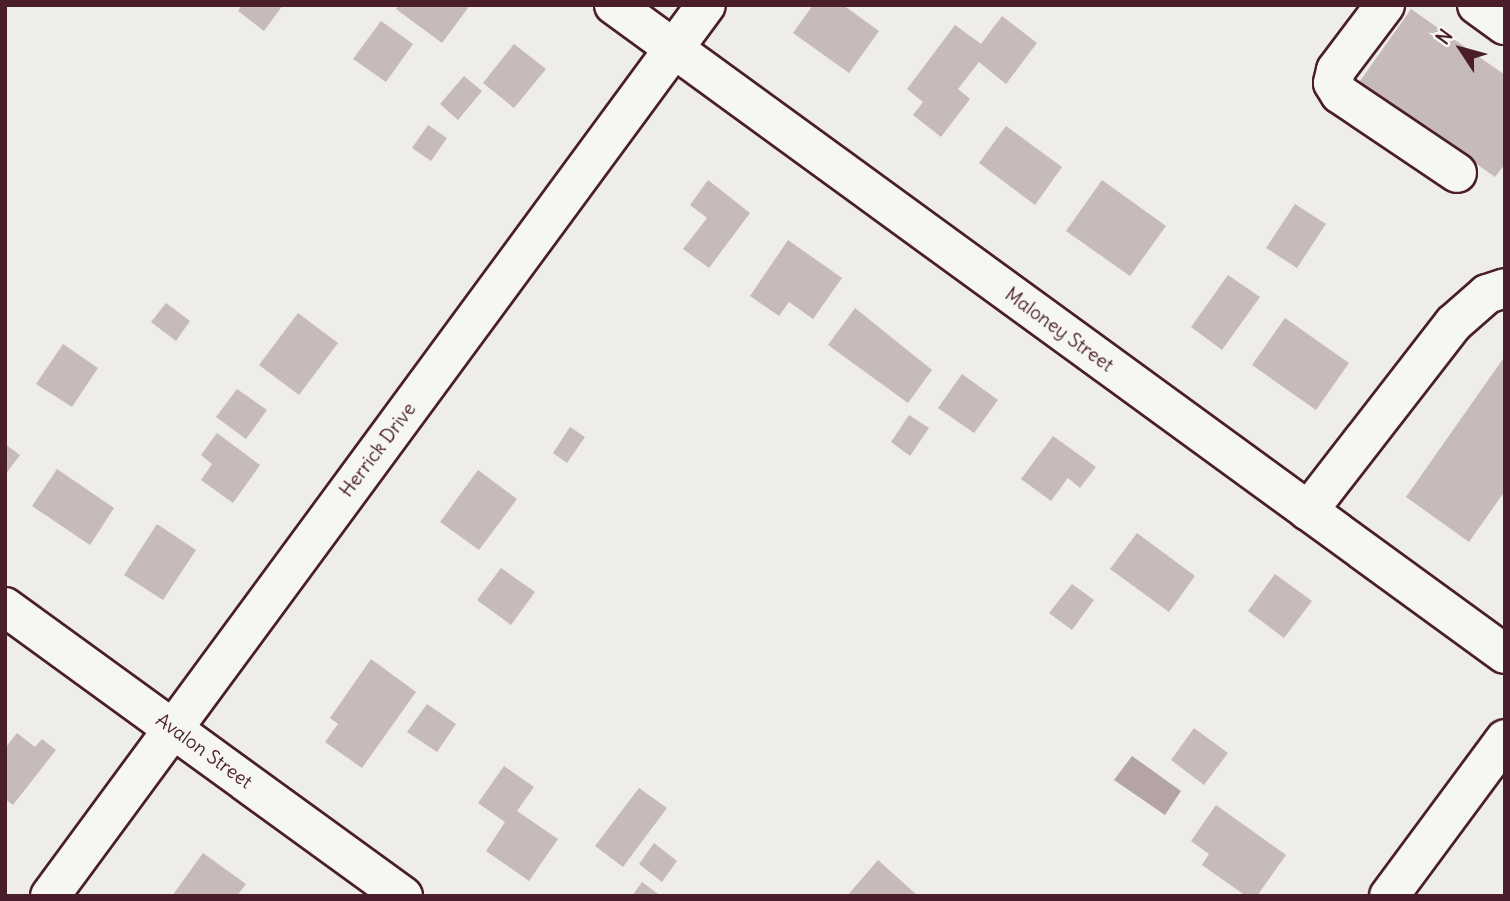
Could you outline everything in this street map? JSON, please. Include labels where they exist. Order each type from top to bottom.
[{"type":"street","name":"Maloney Street","points":[[614,5],[1505,654]]},
{"type":"street","name":"Herrick Drive","points":[[50,896],[706,5]]},
{"type":"street","points":[[1385,5],[1336,70],[1333,83],[1340,94],[1457,173]]},
{"type":"street","points":[[1477,5],[1505,25]]},
{"type":"street","points":[[1308,511],[1454,323],[1487,295],[1505,288]]},
{"type":"street","name":"Avalon Street","points":[[5,607],[403,896]]},
{"type":"street","points":[[1390,896],[1505,739]]},
{"type":"shaded area","points":[[1132,756],[1181,791],[1165,815],[1114,780]]},
{"type":"building","points":[[242,5],[283,5],[264,31],[238,11]]},
{"type":"building","points":[[399,5],[465,5],[468,8],[442,43],[396,9]]},
{"type":"building","points":[[813,5],[843,5],[879,31],[849,73],[793,33]]},
{"type":"building","points":[[1411,9],[1505,75],[1505,164],[1495,177],[1360,81]]},
{"type":"building","points":[[1002,16],[1037,43],[1006,84],[979,62],[958,89],[970,99],[941,137],[913,115],[923,102],[907,89],[955,25],[981,44]]},
{"type":"building","points":[[381,21],[413,44],[386,82],[353,59]]},
{"type":"building","points":[[514,44],[546,69],[514,108],[483,83]]},
{"type":"building","points":[[464,76],[482,91],[458,120],[440,104]]},
{"type":"building","points":[[428,125],[447,138],[431,161],[412,148]]},
{"type":"building","points":[[1006,126],[1062,167],[1035,205],[979,163]]},
{"type":"building","points":[[708,180],[750,213],[709,268],[683,249],[707,218],[690,205]]},
{"type":"building","points":[[1102,180],[1166,226],[1130,276],[1066,231]]},
{"type":"building","points":[[1295,204],[1326,224],[1297,268],[1266,248]]},
{"type":"building","points":[[788,240],[842,278],[813,319],[789,302],[779,316],[750,296]]},
{"type":"building","points":[[1228,275],[1260,297],[1222,350],[1191,327]]},
{"type":"building","points":[[166,303],[190,321],[176,341],[151,322]]},
{"type":"building","points":[[855,308],[932,370],[908,403],[828,345]]},
{"type":"building","points":[[298,313],[338,343],[299,395],[259,365]]},
{"type":"building","points":[[1285,318],[1349,363],[1316,410],[1252,365]]},
{"type":"building","points":[[63,344],[98,368],[72,407],[36,384]]},
{"type":"building","points":[[1505,356],[1505,491],[1469,542],[1406,497]]},
{"type":"building","points":[[962,374],[998,400],[974,433],[938,408]]},
{"type":"building","points":[[237,389],[267,410],[246,439],[216,417]]},
{"type":"building","points":[[909,415],[929,428],[910,456],[891,442]]},
{"type":"building","points":[[570,427],[585,437],[567,463],[553,453]]},
{"type":"building","points":[[217,433],[260,465],[233,503],[201,480],[212,464],[201,455]]},
{"type":"building","points":[[1053,436],[1096,467],[1080,488],[1068,478],[1051,501],[1021,479]]},
{"type":"building","points":[[5,444],[20,455],[5,475]]},
{"type":"building","points":[[57,469],[114,508],[90,545],[32,506]]},
{"type":"building","points":[[478,470],[517,499],[479,550],[440,522]]},
{"type":"building","points":[[157,524],[196,550],[163,600],[124,575]]},
{"type":"building","points":[[1137,533],[1195,576],[1169,612],[1110,569]]},
{"type":"building","points":[[501,568],[535,592],[511,625],[477,600]]},
{"type":"building","points":[[1275,574],[1312,601],[1284,638],[1248,611]]},
{"type":"building","points":[[1072,584],[1094,600],[1072,630],[1049,613]]},
{"type":"building","points":[[371,659],[416,692],[362,768],[325,742],[338,724],[330,718]]},
{"type":"building","points":[[427,704],[456,724],[437,752],[407,732]]},
{"type":"building","points":[[1194,728],[1228,753],[1204,785],[1171,760]]},
{"type":"building","points":[[17,733],[35,747],[42,739],[56,750],[13,805],[5,799],[5,748]]},
{"type":"building","points":[[504,766],[534,787],[517,811],[558,839],[529,881],[486,851],[505,822],[478,803]]},
{"type":"building","points":[[639,788],[667,808],[623,867],[595,846]]},
{"type":"building","points":[[1216,805],[1286,855],[1257,896],[1246,896],[1202,865],[1209,854],[1191,841]]},
{"type":"building","points":[[654,843],[677,861],[662,882],[639,864]]},
{"type":"building","points":[[203,853],[246,884],[237,896],[172,896]]},
{"type":"building","points":[[878,860],[918,896],[847,896]]},
{"type":"building","points":[[642,882],[661,896],[632,896]]}]
